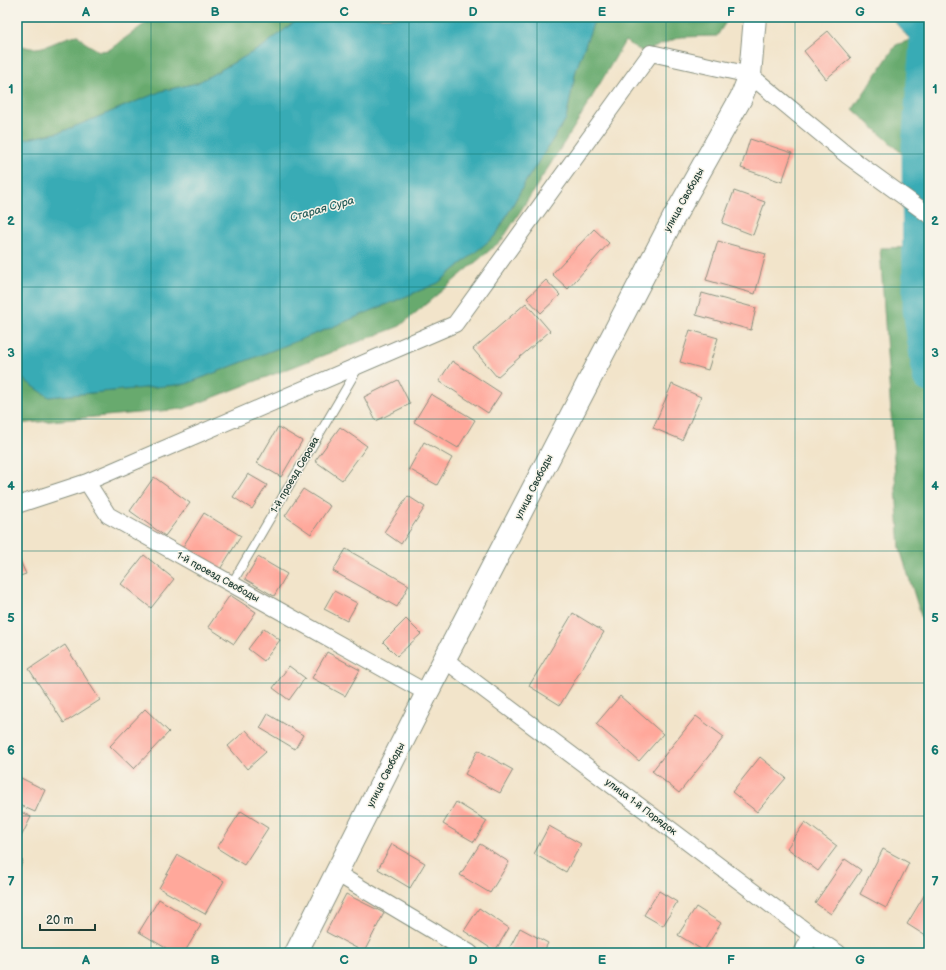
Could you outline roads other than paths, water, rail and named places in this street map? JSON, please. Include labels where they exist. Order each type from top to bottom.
[{"type":"main road","name":"улица Свободы","points":[[296,953],[444,659],[673,218],[741,98],[750,75],[755,17]]},
{"type":"street","points":[[17,505],[87,482],[455,324],[651,53],[750,75],[848,156],[929,215]]},
{"type":"street","name":"1-й проезд Свободы","points":[[87,482],[108,515],[427,693]]},
{"type":"street","name":"улица 1-й Порядок","points":[[444,659],[811,935],[838,953]]},
{"type":"street","points":[[336,874],[470,953]]},
{"type":"street","points":[[802,953],[811,935]]},
{"type":"lane","name":"1-й проезд Серова","points":[[231,584],[359,366]]},
{"type":"water","name":"Старая Сура","points":[[301,17],[597,17],[594,21],[576,70],[566,119],[526,181],[496,235],[438,283],[325,330],[186,384],[49,397],[17,375],[17,138],[22,140],[61,132],[162,91],[197,83],[262,47]]},
{"type":"water","points":[[896,17],[929,17],[929,38],[908,37],[895,22]]},
{"type":"waterway","points":[[928,17],[918,146],[919,309],[929,376]]}]
